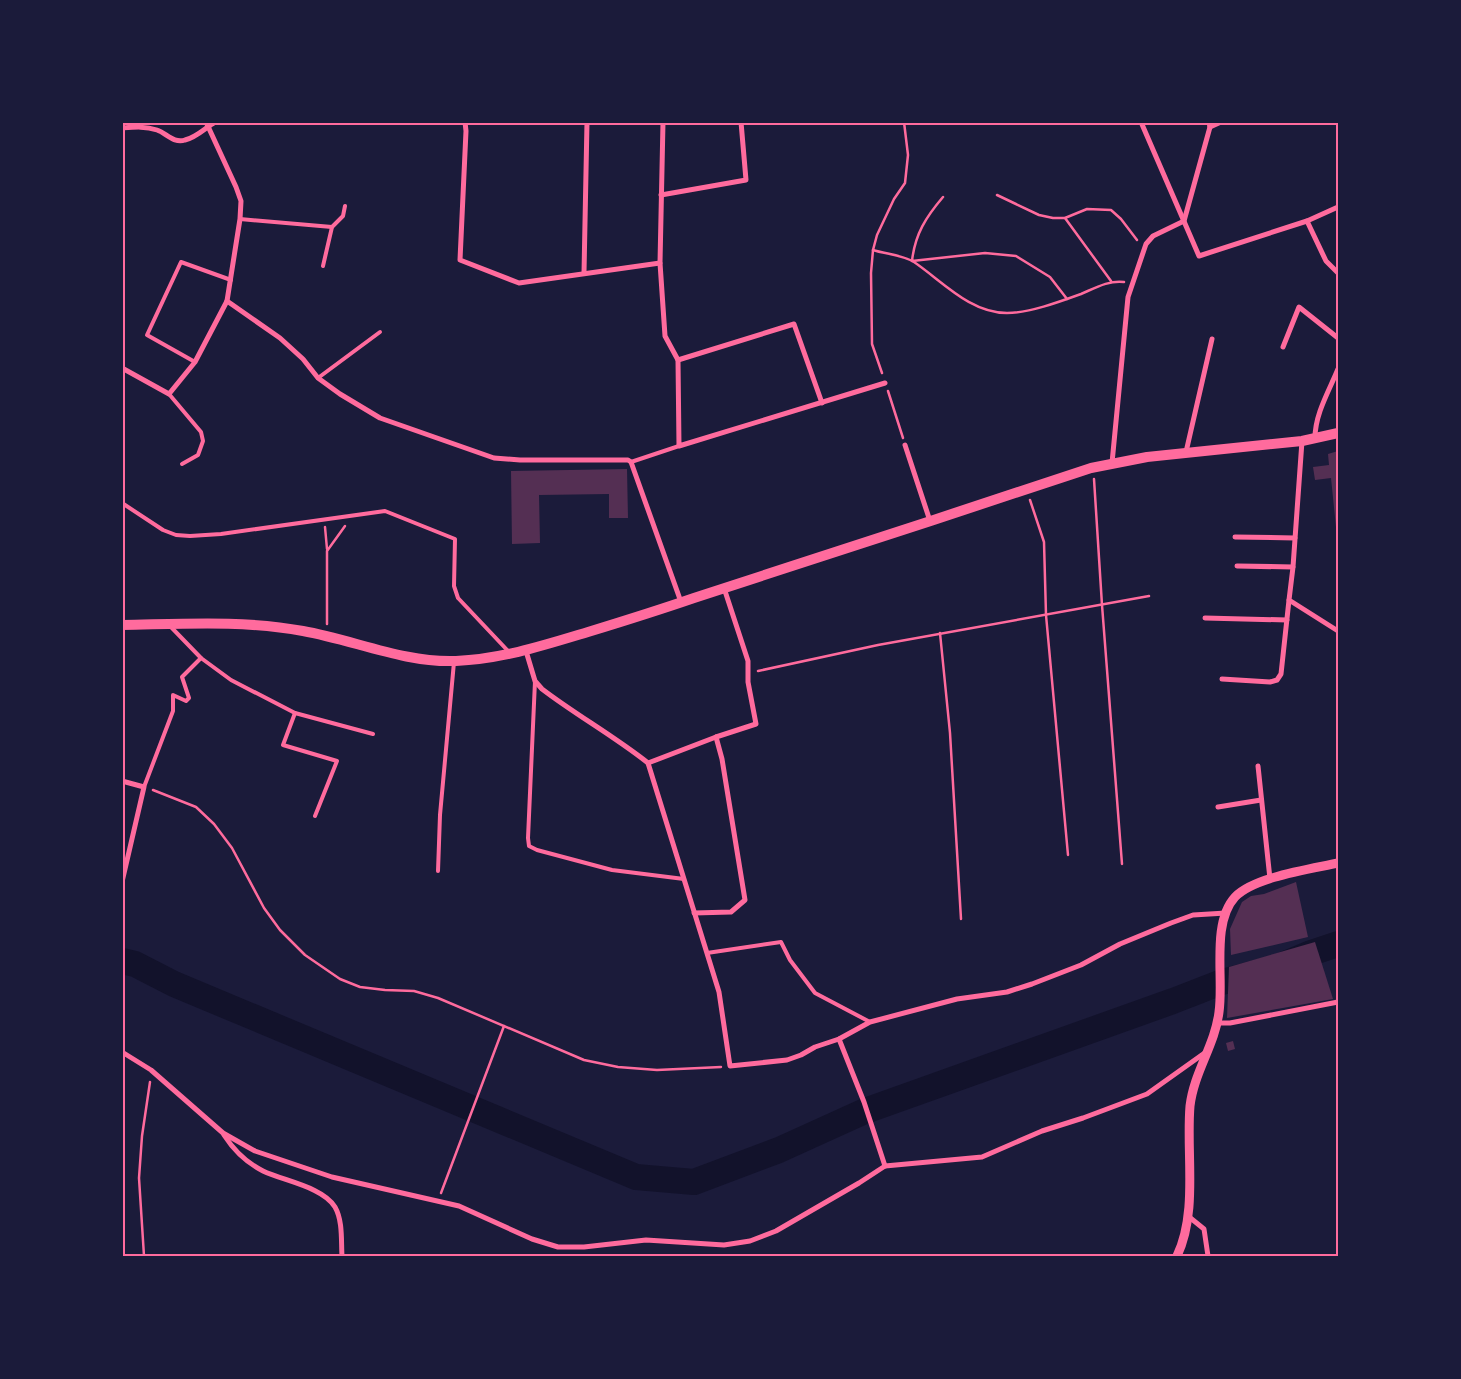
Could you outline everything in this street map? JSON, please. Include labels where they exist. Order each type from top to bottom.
[{"type":"main road","points":[[122,625],[225,624],[271,626],[326,635],[398,654],[427,659],[454,661],[510,654],[526,651],[681,602],[1091,468],[1186,452],[1302,441],[1338,433]]},
{"type":"street","points":[[122,128],[142,127],[159,131],[171,139],[183,142],[195,137],[207,125],[215,122]]},
{"type":"street","points":[[465,122],[460,260],[519,283],[660,263]]},
{"type":"street","points":[[584,273],[586,122]]},
{"type":"street","points":[[662,122],[660,263],[665,336],[678,360],[679,446],[886,383]]},
{"type":"street","points":[[661,194],[746,180],[741,122]]},
{"type":"street","points":[[1141,122],[1199,256],[1307,221],[1338,207]]},
{"type":"street","points":[[1112,463],[1128,297],[1146,244],[1153,236],[1184,221],[1209,125],[1221,122]]},
{"type":"street","points":[[122,368],[169,394],[195,362],[227,301],[240,219],[241,201],[207,125]]},
{"type":"street","points":[[1307,221],[1326,261],[1338,273]]},
{"type":"street","points":[[227,301],[280,338],[303,359],[318,378],[340,394],[380,418],[494,458],[520,460],[628,460],[631,462],[681,602]]},
{"type":"street","points":[[1283,347],[1299,307],[1338,338]]},
{"type":"street","points":[[678,360],[794,324],[822,403]]},
{"type":"street","points":[[1186,452],[1212,340]]},
{"type":"street","points":[[1315,439],[1315,427],[1338,369]]},
{"type":"street","points":[[1222,679],[1270,682],[1278,680],[1281,674],[1293,567],[1302,441]]},
{"type":"street","points":[[905,445],[930,521]]},
{"type":"street","points":[[1235,537],[1295,538]]},
{"type":"street","points":[[1237,566],[1293,567]]},
{"type":"street","points":[[648,763],[756,724],[748,682],[748,661],[724,588]]},
{"type":"street","points":[[1289,600],[1338,631]]},
{"type":"street","points":[[1205,618],[1287,620]]},
{"type":"street","points":[[526,651],[535,681],[542,689],[563,705],[621,742],[648,763],[719,992],[730,1066],[787,1060],[815,1047],[839,1039],[870,1022],[957,999],[1007,992],[1081,965],[1128,940],[1192,915],[1226,913]]},
{"type":"street","points":[[694,913],[731,912],[745,900],[722,759],[716,737]]},
{"type":"street","points":[[1258,766],[1270,880]]},
{"type":"street","points":[[122,781],[144,787],[122,882]]},
{"type":"street","points":[[1218,807],[1261,800]]},
{"type":"street","points":[[1177,1256],[1185,1237],[1188,1215],[1190,1106],[1206,1051],[1218,1023],[1220,1012],[1222,925],[1226,913],[1234,898],[1254,884],[1338,863]]},
{"type":"street","points":[[1218,1023],[1230,1023],[1338,1002]]},
{"type":"street","points":[[839,1039],[864,1102],[885,1166]]},
{"type":"street","points":[[122,1052],[151,1070],[223,1133],[255,1151],[332,1177],[459,1206],[532,1239],[558,1248],[646,1240],[724,1246],[750,1241],[776,1231],[885,1166],[982,1157],[1042,1131],[1147,1094],[1206,1051]]},
{"type":"street","points":[[223,1133],[233,1150],[262,1170],[323,1194],[335,1206],[340,1219],[342,1256]]},
{"type":"street","points":[[1188,1215],[1204,1229],[1208,1256]]},
{"type":"lane","points":[[323,266],[332,227],[343,216],[345,206]]},
{"type":"lane","points":[[240,219],[332,227]]},
{"type":"lane","points":[[195,362],[147,335],[180,262],[231,280]]},
{"type":"lane","points":[[318,378],[380,332]]},
{"type":"lane","points":[[169,394],[201,432],[203,441],[198,455],[182,464]]},
{"type":"lane","points":[[631,462],[679,446]]},
{"type":"lane","points":[[122,503],[163,530],[176,535],[190,536],[221,534],[385,511],[455,539],[454,586],[458,598],[510,654]]},
{"type":"lane","points":[[168,624],[201,658],[231,680],[295,713],[373,734]]},
{"type":"lane","points":[[144,787],[173,711],[173,694],[186,701],[189,698],[182,677],[201,658]]},
{"type":"lane","points":[[438,871],[440,815],[454,661]]},
{"type":"lane","points":[[535,681],[529,846],[537,850],[612,870],[684,879]]},
{"type":"lane","points":[[295,713],[284,745],[337,761],[315,816]]},
{"type":"lane","points":[[707,953],[780,942],[790,960],[815,993],[870,1022]]},
{"type":"path","points":[[904,122],[908,154],[905,183],[884,218],[877,235],[873,250],[871,296],[872,344],[905,445]]},
{"type":"path","points":[[997,195],[1039,215],[1053,218],[1065,218],[1087,209],[1111,210],[1122,219],[1140,244],[1146,244]]},
{"type":"path","points":[[912,261],[913,246],[921,227],[943,197]]},
{"type":"path","points":[[1065,218],[1111,281]]},
{"type":"path","points":[[873,250],[912,261],[985,253],[1016,256],[1050,277],[1067,299]]},
{"type":"path","points":[[912,261],[937,281],[979,308],[1006,313],[1025,311],[1067,299],[1111,281],[1133,284]]},
{"type":"path","points":[[1091,468],[1094,479],[1122,864]]},
{"type":"path","points":[[1025,490],[1044,542],[1046,615],[1068,856]]},
{"type":"path","points":[[327,551],[347,524],[349,515]]},
{"type":"path","points":[[324,519],[327,551],[326,635]]},
{"type":"path","points":[[748,673],[940,633],[1149,596]]},
{"type":"path","points":[[940,633],[950,733],[961,919]]},
{"type":"path","points":[[144,787],[196,807],[214,824],[232,848],[264,908],[280,930],[305,955],[340,979],[360,988],[414,991],[438,998],[584,1060],[618,1067],[657,1070],[730,1066]]},
{"type":"path","points":[[437,1201],[504,1026]]},
{"type":"path","points":[[144,1256],[139,1178],[142,1136],[151,1070]]},
{"type":"building","points":[[1338,451],[1337,537],[1331,478],[1315,480],[1313,467],[1329,465],[1328,454]]},
{"type":"building","points":[[627,469],[628,518],[609,518],[609,494],[539,495],[540,543],[512,544],[511,471]]},
{"type":"building","points":[[1296,882],[1308,937],[1231,955],[1230,929],[1242,902],[1251,896],[1264,894]]},
{"type":"building","points":[[1315,942],[1333,999],[1227,1018],[1229,967]]},
{"type":"building","points":[[1233,1041],[1235,1049],[1228,1051],[1226,1043]]},
{"type":"waterway","points":[[122,961],[135,964],[174,984],[636,1177],[694,1182],[779,1150],[865,1111],[1222,982],[1278,967],[1338,944]]}]
